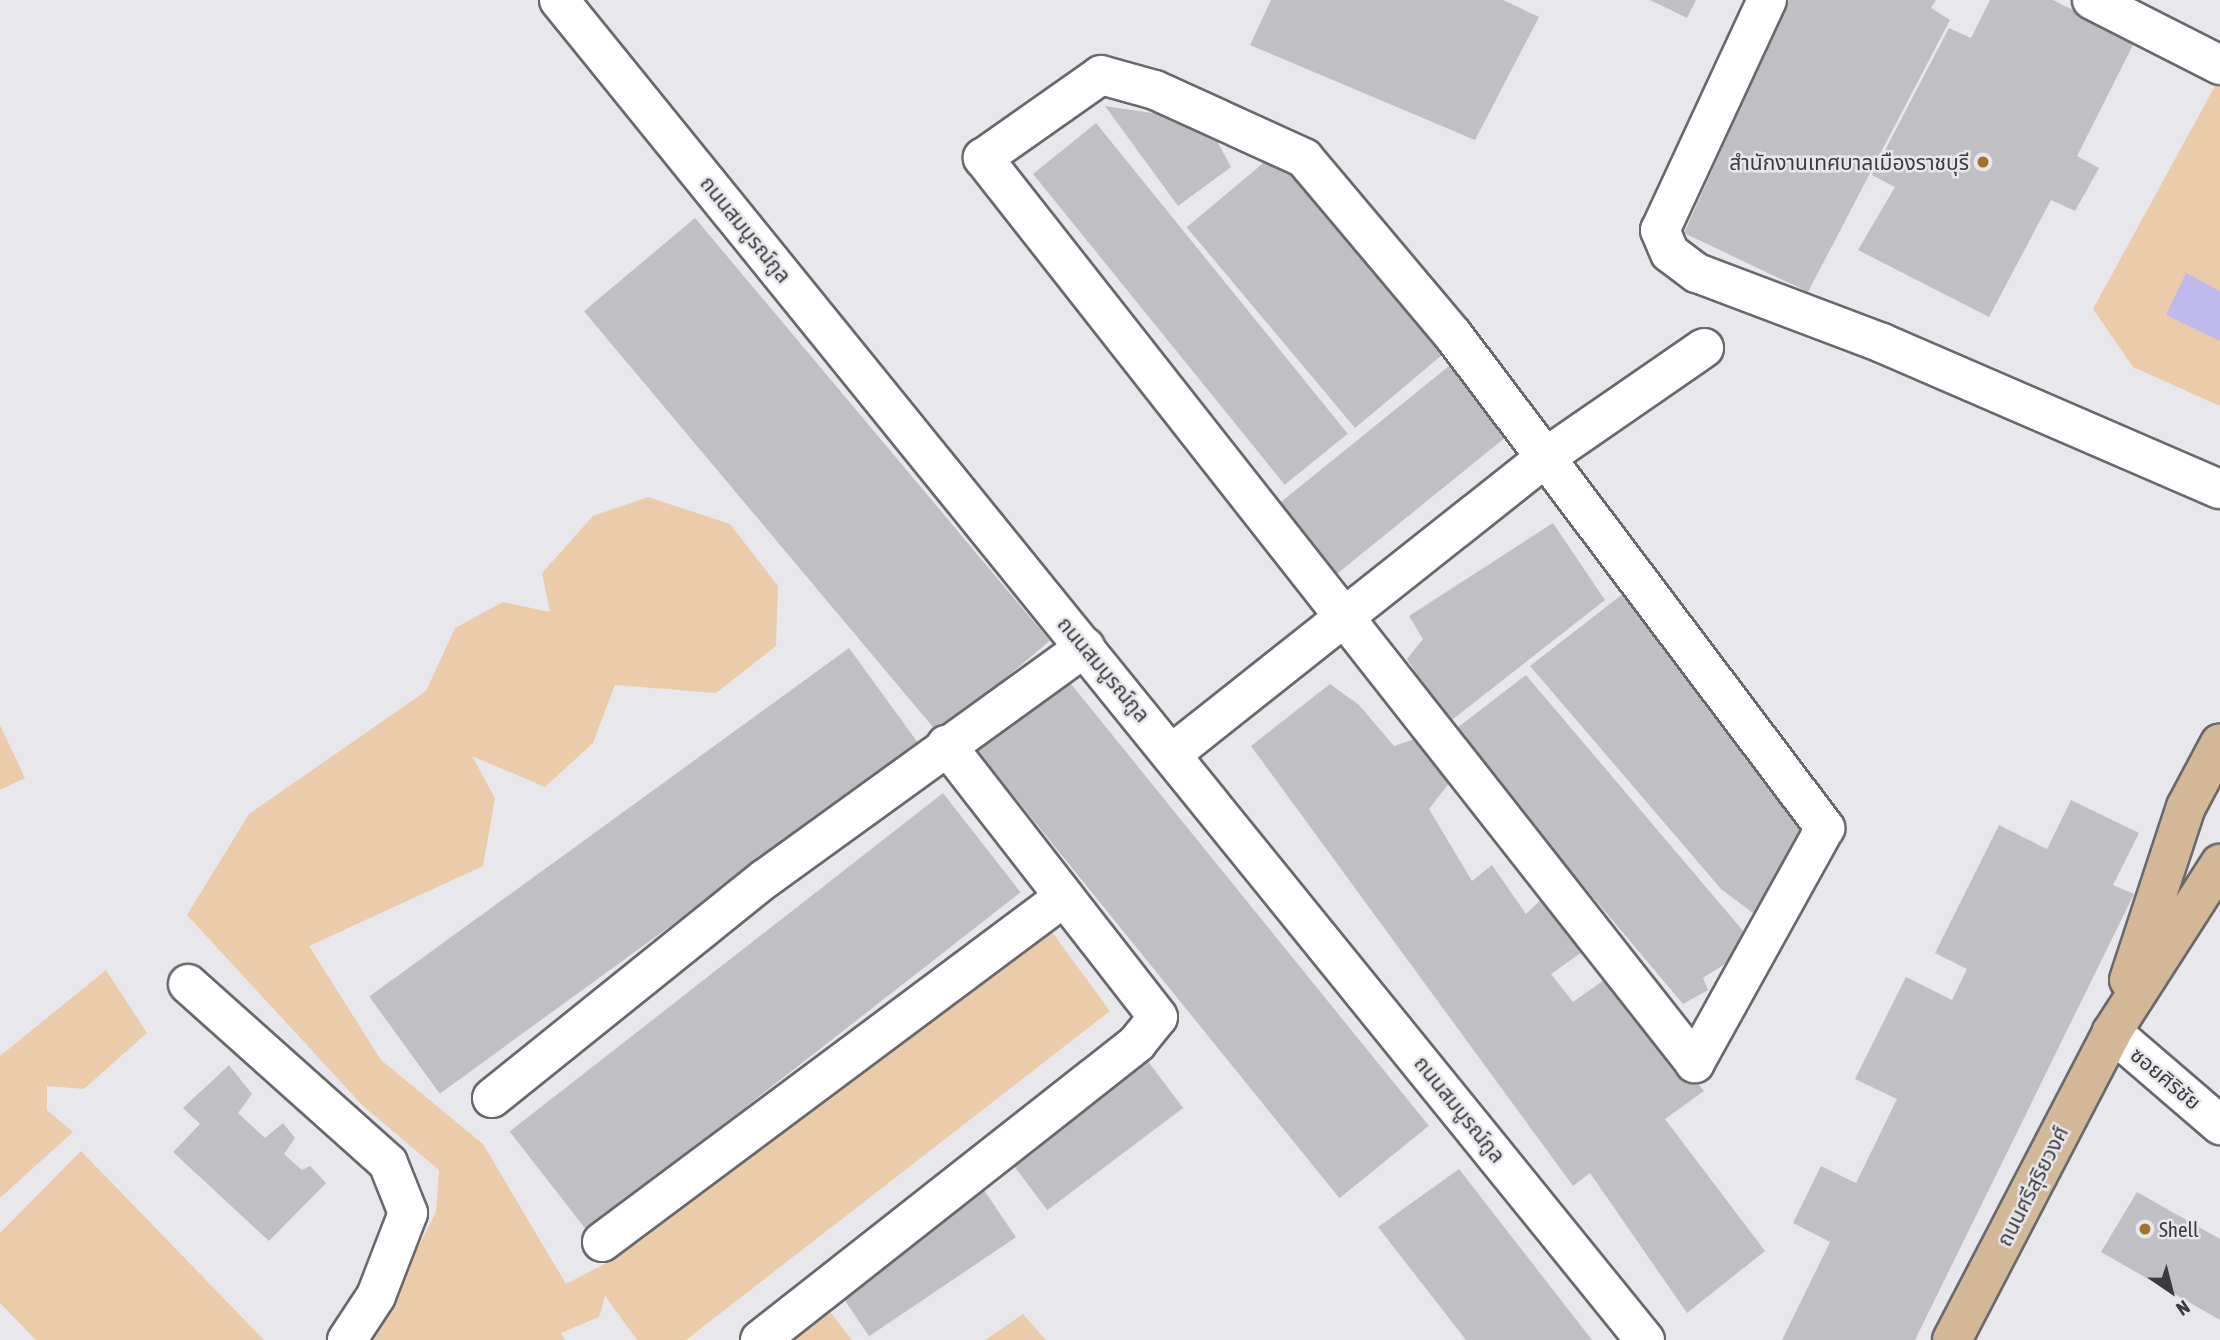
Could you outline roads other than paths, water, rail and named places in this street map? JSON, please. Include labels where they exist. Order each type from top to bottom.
[{"type":"main road","name":"ถนนศรีสุริยวงศ์","points":[[2112,1032],[2186,807],[2220,743]]},
{"type":"main road","name":"ถนนศรีสุริยวงศ์","points":[[1960,1336],[2112,1032],[2220,864]]},
{"type":"street","name":"ถนนสมบูรณ์กูล","points":[[559,0],[1085,647],[1174,752],[1645,1340]]},
{"type":"street","points":[[1767,0],[1660,230],[1670,253],[1697,273],[1882,343],[2220,489]]},
{"type":"street","points":[[2092,0],[2220,65]]},
{"type":"street","points":[[1101,75],[1155,90],[1304,158],[1546,457],[1825,828],[1695,1063],[1347,612],[1169,399],[983,158],[1101,75]]},
{"type":"street","points":[[1174,752],[1347,612],[1546,457],[1704,348]]},
{"type":"street","points":[[492,1098],[766,878],[946,745],[1085,647]]},
{"type":"street","points":[[760,1340],[1137,1042],[1158,1017],[946,745]]},
{"type":"street","points":[[602,1242],[1064,897]]},
{"type":"street","points":[[188,984],[388,1163],[408,1213],[376,1296],[346,1340]]},
{"type":"street","name":"ซอยศิริชัย","points":[[2112,1032],[2220,1125]]},
{"type":"place","name":"สำนักงานเทศบาลเมืองราชบุรี","points":[[1983,162]]},
{"type":"place","name":"Shell","points":[[2145,1229]]}]
